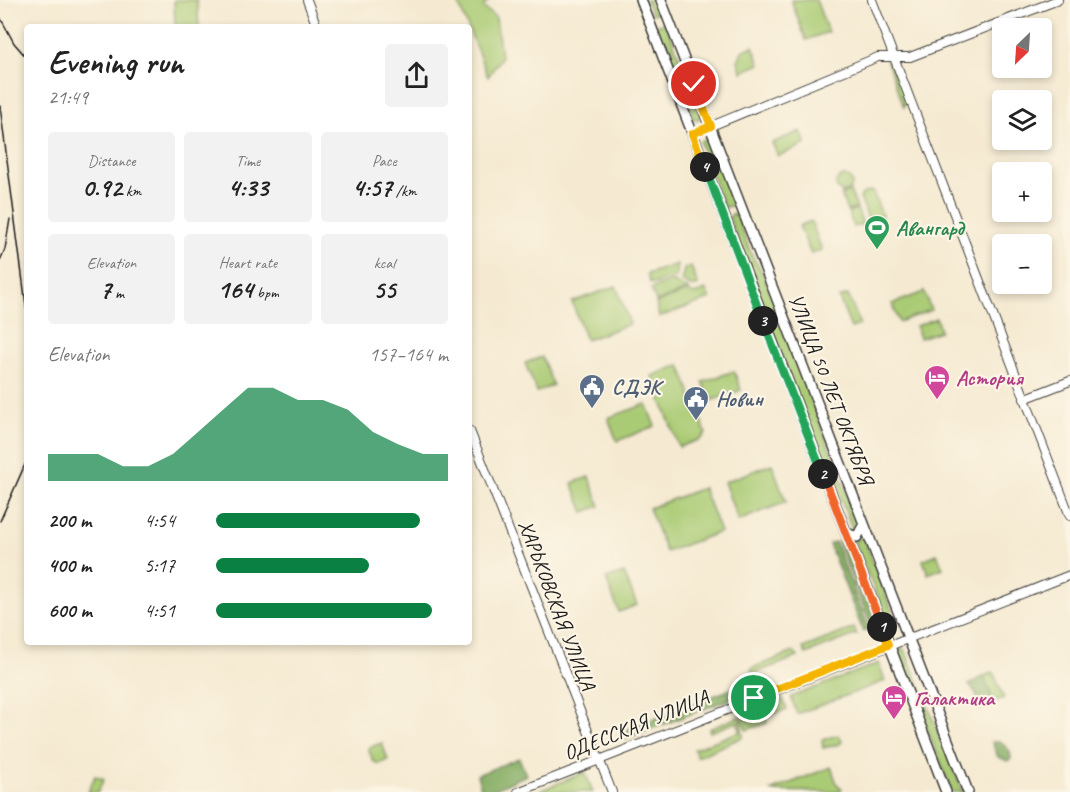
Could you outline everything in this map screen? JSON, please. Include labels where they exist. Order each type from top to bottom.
[{"type":"main road","name":"УЛИЦА 50 ЛЕТ ОКТЯБРЯ","points":[[641,0],[946,792]]},
{"type":"main road","name":"УЛИЦА 50 ЛЕТ ОКТЯБРЯ","points":[[663,5],[968,792]]},
{"type":"main road","points":[[647,16],[659,20],[663,5]]},
{"type":"main road","points":[[725,220],[731,210],[744,213]]},
{"type":"main road","points":[[846,533],[857,537],[864,524]]},
{"type":"street","points":[[307,0],[315,24]]},
{"type":"street","points":[[872,0],[1070,516]]},
{"type":"street","points":[[692,134],[878,57],[910,57],[1058,0]]},
{"type":"street","points":[[1024,399],[1070,381]]},
{"type":"street","name":"ХАРЬКОВСКАЯ УЛИЦА","points":[[472,436],[612,792]]},
{"type":"street","name":"ОДЕССКАЯ УЛИЦА","points":[[518,792],[599,758],[1070,574]]},
{"type":"green space","points":[[174,0],[197,0],[199,24],[175,24]]},
{"type":"green space","points":[[457,0],[489,0],[483,7],[496,18],[501,57],[488,77],[472,37],[472,24],[467,24]]},
{"type":"green space","points":[[646,0],[657,0],[659,13],[652,14]]},
{"type":"green space","points":[[791,0],[816,0],[828,32],[806,40]]},
{"type":"green space","points":[[665,20],[701,115],[698,120],[693,118],[654,24],[661,25]]},
{"type":"green space","points":[[753,46],[760,64],[742,72],[738,61],[742,51]]},
{"type":"green space","points":[[887,61],[894,67],[907,100],[904,107]]},
{"type":"green space","points":[[801,131],[806,144],[778,156],[772,143]]},
{"type":"green space","points":[[707,137],[711,141],[735,204],[724,208],[700,142]]},
{"type":"green space","points":[[844,176],[852,184],[844,192],[836,184]]},
{"type":"green space","points":[[850,191],[857,208],[847,211],[841,194]]},
{"type":"green space","points":[[873,192],[882,215],[880,220],[873,223],[869,221],[860,198],[862,194]]},
{"type":"green space","points":[[857,209],[863,224],[854,227],[848,212]]},
{"type":"green space","points":[[733,214],[737,216],[752,256],[763,273],[860,528],[859,531],[853,530],[838,493],[828,477],[729,217]]},
{"type":"green space","points":[[811,221],[822,250],[811,254],[799,226]]},
{"type":"green space","points":[[677,264],[676,279],[650,283],[647,274]]},
{"type":"green space","points":[[691,266],[698,285],[693,287],[681,281],[684,269]]},
{"type":"green space","points":[[671,281],[688,289],[656,302],[651,289]]},
{"type":"green space","points":[[616,286],[630,324],[586,340],[572,302]]},
{"type":"green space","points":[[706,290],[710,299],[659,317],[656,303],[688,291],[694,294]]},
{"type":"green space","points":[[924,292],[931,310],[899,322],[892,304]]},
{"type":"green space","points":[[848,295],[860,325],[851,328],[839,298]]},
{"type":"green space","points":[[936,318],[940,331],[920,338],[916,326]]},
{"type":"green space","points":[[542,357],[553,385],[537,392],[525,363]]},
{"type":"green space","points":[[680,365],[706,433],[701,439],[679,447],[652,376]]},
{"type":"green space","points":[[734,371],[741,390],[710,401],[703,382]]},
{"type":"green space","points":[[646,404],[655,426],[617,441],[608,418]]},
{"type":"green space","points":[[772,464],[786,502],[738,521],[724,482]]},
{"type":"green space","points":[[589,477],[600,506],[584,512],[572,483]]},
{"type":"green space","points":[[703,488],[720,532],[666,552],[649,508]]},
{"type":"green space","points":[[863,536],[897,624],[894,628],[890,626],[854,541]]},
{"type":"green space","points":[[845,539],[878,625],[872,628],[838,541]]},
{"type":"green space","points":[[835,542],[869,629],[863,631],[829,544]]},
{"type":"green space","points":[[937,554],[943,568],[928,574],[923,560]]},
{"type":"green space","points":[[624,573],[637,605],[619,612],[606,579]]},
{"type":"green space","points":[[854,628],[857,634],[806,654],[803,648]]},
{"type":"green space","points":[[900,648],[905,650],[963,792],[952,792],[897,653]]},
{"type":"green space","points":[[794,652],[798,657],[750,675],[752,668]]},
{"type":"green space","points":[[879,663],[885,681],[797,714],[791,697]]},
{"type":"green space","points":[[993,672],[1004,698],[993,702],[982,677]]},
{"type":"green space","points":[[983,676],[992,697],[991,706],[980,709],[976,693],[969,685]]},
{"type":"green space","points":[[739,686],[743,694],[625,739],[628,729]]},
{"type":"green space","points":[[783,699],[787,709],[766,717],[767,723],[746,730],[742,719],[748,716],[747,712]]},
{"type":"green space","points":[[740,716],[743,737],[697,757],[694,749],[741,731],[737,722],[710,732],[709,729]]},
{"type":"green space","points":[[837,735],[842,741],[840,744],[823,748],[822,740]]},
{"type":"green space","points":[[1000,741],[1010,751],[1011,759],[1008,761],[998,757],[992,742]]},
{"type":"green space","points":[[382,743],[388,760],[378,764],[373,761],[368,748]]},
{"type":"green space","points":[[519,758],[526,775],[489,792],[482,792],[477,775]]},
{"type":"green space","points":[[831,767],[837,784],[842,789],[840,792],[770,791]]},
{"type":"green space","points":[[585,772],[593,792],[537,792]]},
{"type":"green space","points":[[95,776],[104,779],[98,792],[88,792]]},
{"type":"railway","points":[[0,17],[14,43],[24,55]]},
{"type":"railway","points":[[0,106],[24,290]]},
{"type":"railway","points":[[0,261],[5,249],[10,219]]},
{"type":"railway","points":[[0,521],[24,467]]},
{"type":"place","name":"Авангард","points":[[877,251]]},
{"type":"place","name":"Астория","points":[[937,401]]},
{"type":"place","name":"СДЭК","points":[[592,410]]},
{"type":"place","name":"Новин","points":[[696,422]]},
{"type":"place","name":"Галактика","points":[[894,721]]},
{"type":"route","points":[[694,84],[711,126],[692,134],[888,645],[754,698]]}]
